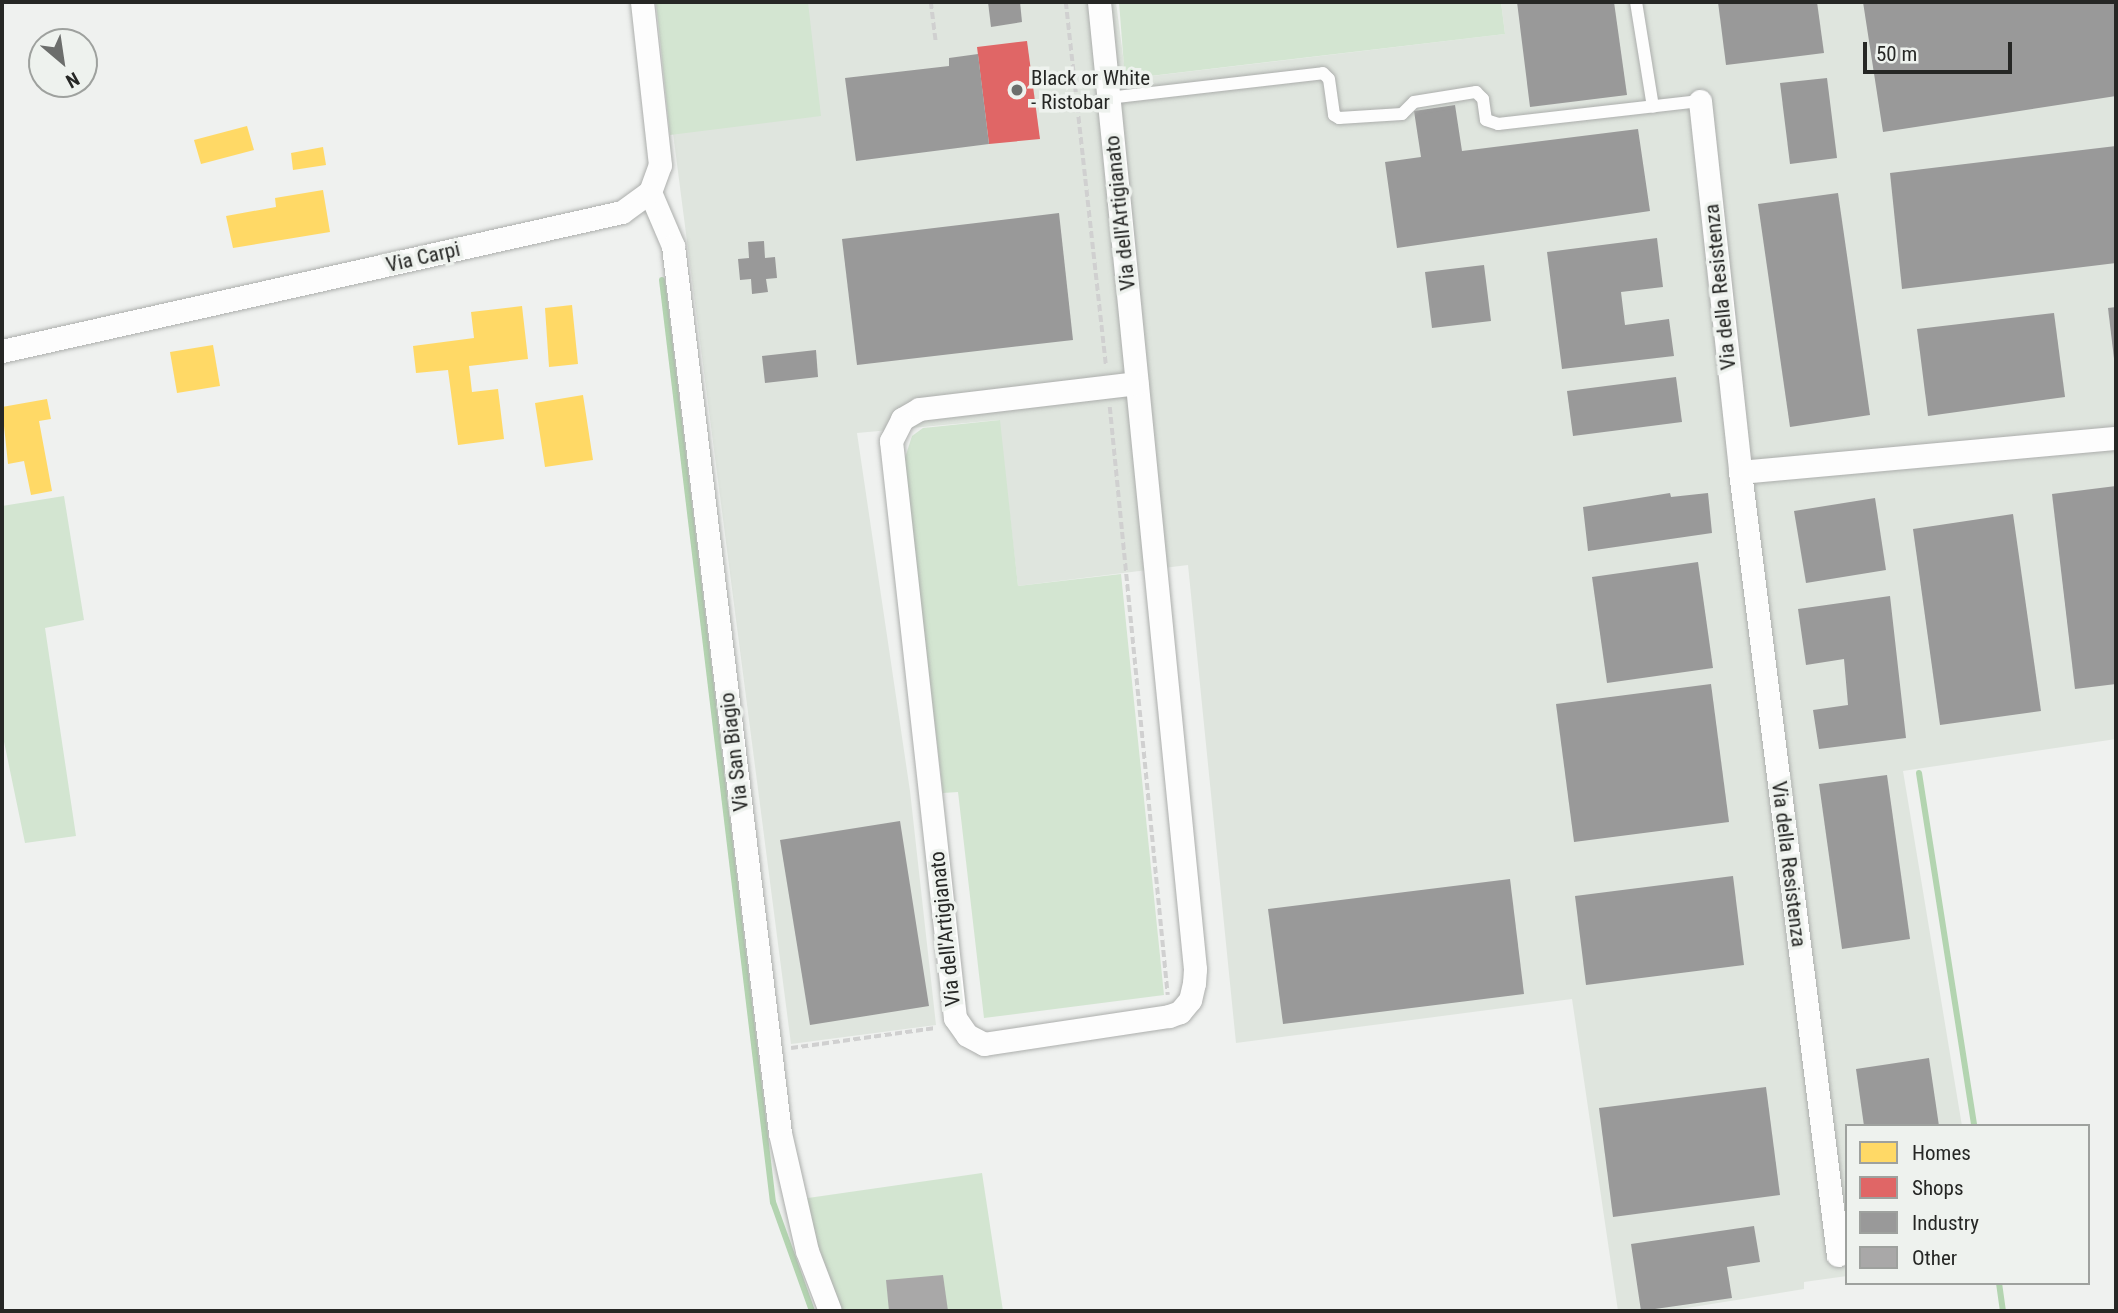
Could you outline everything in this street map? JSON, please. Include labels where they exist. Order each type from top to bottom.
[{"type":"street","points":[[642,2],[660,165],[650,192]]},
{"type":"street","name":"Via dell'Artigianato","points":[[1099,2],[1195,969],[1190,1000],[1180,1012],[1169,1016],[984,1044],[959,1025],[891,441],[902,418],[919,410],[1136,383]]},
{"type":"street","name":"Via della Resistenza","points":[[1700,101],[1740,472],[1838,1255]]},
{"type":"street","name":"Via Carpi","points":[[2,351],[622,212],[650,192]]},
{"type":"street","name":"Via San Biagio","points":[[650,192],[664,215],[673,246],[770,1051],[793,1202],[830,1311]]},
{"type":"street","points":[[1740,472],[2116,438]]},
{"type":"lane","points":[[1636,2],[1653,107]]},
{"type":"lane","points":[[1108,98],[1322,73],[1329,79],[1334,115],[1339,117],[1402,114],[1413,102],[1476,92],[1483,99],[1486,120],[1498,124],[1700,101]]},
{"type":"path","points":[[931,2],[936,42]]},
{"type":"path","points":[[1066,2],[1108,387],[1166,998]]},
{"type":"path","points":[[770,1051],[959,1025]]},
{"type":"shaded area","points":[[656,2],[1116,2],[1126,79],[1505,34],[1501,2],[2116,2],[2116,739],[1903,771],[1962,1124],[1845,1124],[1845,1276],[1804,1282],[1804,1289],[1668,1311],[1618,1311],[1572,999],[1236,1043],[1188,565],[1018,586],[999,420],[857,433],[910,791],[936,1025],[791,1044]]},
{"type":"green space","points":[[656,2],[808,2],[821,116],[670,135]]},
{"type":"green space","points":[[1119,2],[1501,2],[1505,34],[1125,79]]},
{"type":"green space","points":[[1000,420],[1018,586],[1121,574],[1164,995],[984,1018],[958,792],[943,793],[904,461],[912,436],[923,428]]},
{"type":"green space","points":[[64,496],[84,620],[45,628],[76,836],[25,843],[2,732],[2,506]]},
{"type":"green space","points":[[982,1173],[1003,1311],[842,1311],[801,1199]]},
{"type":"building: Homes","points":[[247,126],[254,150],[201,164],[194,140]]},
{"type":"building: Homes","points":[[323,147],[326,165],[293,170],[291,153]]},
{"type":"building: Homes","points":[[323,190],[330,232],[233,248],[226,216],[276,207],[275,198]]},
{"type":"building: Homes","points":[[572,305],[578,364],[549,367],[545,308]]},
{"type":"building: Homes","points":[[522,306],[528,359],[469,366],[472,392],[498,389],[504,439],[458,445],[448,370],[416,373],[413,346],[474,338],[471,312]]},
{"type":"building: Homes","points":[[213,345],[220,386],[177,393],[170,352]]},
{"type":"building: Homes","points":[[583,395],[593,460],[545,467],[535,403]]},
{"type":"building: Homes","points":[[47,399],[51,419],[39,421],[52,491],[31,495],[24,461],[8,464],[2,407]]},
{"type":"building: Shops","points":[[1027,41],[1040,139],[989,144],[977,47]]},
{"type":"building: Industry","points":[[988,2],[1020,2],[1022,22],[991,27]]},
{"type":"building: Industry","points":[[1517,2],[1614,2],[1627,95],[1530,107]]},
{"type":"building: Industry","points":[[1718,2],[1817,2],[1824,53],[1726,65]]},
{"type":"building: Industry","points":[[1863,2],[2116,2],[2116,96],[1883,132]]},
{"type":"building: Industry","points":[[978,54],[989,144],[856,161],[845,78],[949,66],[949,58]]},
{"type":"building: Industry","points":[[1827,78],[1837,158],[1790,164],[1780,83]]},
{"type":"building: Industry","points":[[1455,105],[1462,151],[1638,129],[1650,211],[1397,248],[1385,162],[1421,157],[1414,111]]},
{"type":"building: Industry","points":[[2116,146],[2116,263],[1902,289],[1890,173]]},
{"type":"building: Industry","points":[[1838,193],[1870,415],[1790,427],[1758,204]]},
{"type":"building: Industry","points":[[1059,213],[1073,340],[857,365],[842,239]]},
{"type":"building: Industry","points":[[1657,238],[1663,287],[1621,292],[1625,325],[1669,319],[1674,356],[1562,369],[1547,252]]},
{"type":"building: Industry","points":[[764,241],[765,258],[775,257],[777,278],[766,279],[768,292],[752,294],[751,279],[740,280],[738,259],[749,258],[748,242]]},
{"type":"building: Industry","points":[[1484,265],[1491,321],[1432,328],[1425,272]]},
{"type":"building: Industry","points":[[2116,307],[2116,367],[2115,367],[2108,308]]},
{"type":"building: Industry","points":[[2054,313],[2065,397],[1928,416],[1917,329]]},
{"type":"building: Industry","points":[[816,350],[818,377],[765,383],[762,356]]},
{"type":"building: Industry","points":[[1676,377],[1682,422],[1573,436],[1567,391]]},
{"type":"building: Industry","points":[[2116,486],[2116,684],[2075,689],[2052,494]]},
{"type":"building: Industry","points":[[1670,493],[1671,497],[1708,493],[1712,533],[1588,551],[1583,507]]},
{"type":"building: Industry","points":[[1875,498],[1886,570],[1806,583],[1794,511]]},
{"type":"building: Industry","points":[[2013,514],[2041,711],[1940,725],[1913,529]]},
{"type":"building: Industry","points":[[1698,562],[1713,668],[1607,683],[1592,577]]},
{"type":"building: Industry","points":[[1890,596],[1906,738],[1819,749],[1813,710],[1848,705],[1844,659],[1806,665],[1798,609]]},
{"type":"building: Industry","points":[[1711,684],[1729,822],[1574,842],[1556,704]]},
{"type":"building: Industry","points":[[1887,775],[1910,939],[1842,949],[1819,784]]},
{"type":"building: Industry","points":[[900,821],[929,1006],[810,1025],[780,840]]},
{"type":"building: Industry","points":[[1733,876],[1744,965],[1586,985],[1575,896]]},
{"type":"building: Industry","points":[[1510,879],[1524,994],[1283,1024],[1268,909]]},
{"type":"building: Industry","points":[[1929,1058],[1939,1124],[1864,1124],[1856,1069]]},
{"type":"building: Industry","points":[[1766,1087],[1780,1195],[1613,1217],[1599,1108]]},
{"type":"building: Industry","points":[[1754,1226],[1760,1262],[1727,1267],[1732,1298],[1641,1311],[1631,1244]]},
{"type":"building: Other","points":[[943,1275],[948,1311],[889,1311],[886,1280]]},
{"type":"waterway","points":[[662,280],[773,1202],[812,1311]]},
{"type":"waterway","points":[[1919,773],[1974,1124]]},
{"type":"waterway","points":[[1999,1285],[2003,1311]]},
{"type":"place","name":"Black or White - Ristobar","points":[[1017,90]]}]
